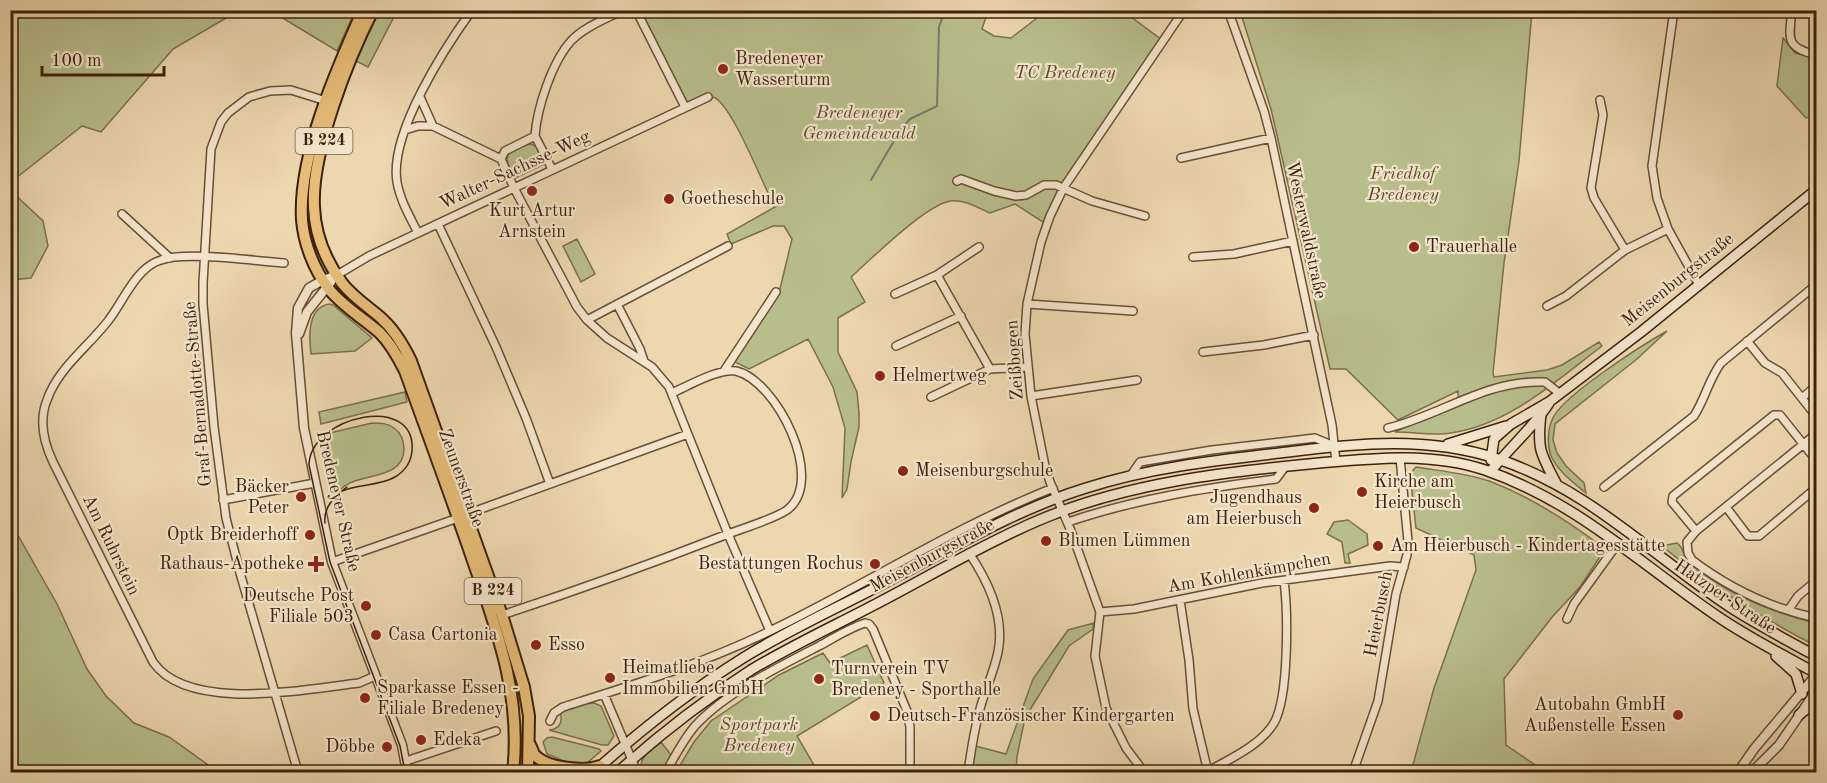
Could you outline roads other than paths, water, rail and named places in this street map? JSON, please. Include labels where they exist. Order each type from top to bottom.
[{"type":"main road","name":"B 224","points":[[325,283],[306,242],[302,221],[302,203],[308,166],[326,101],[363,10]]},
{"type":"main road","name":"B 224","points":[[337,275],[326,256],[319,235],[314,207],[314,191],[324,137],[334,105],[373,10]]},
{"type":"main road","name":"Meisenburgstraße","points":[[1495,458],[1541,414],[1559,393],[1641,332],[1816,190]]},
{"type":"main road","name":"Zeunerstraße","points":[[337,275],[347,289],[381,318],[404,345],[411,361],[462,516],[507,666],[514,717],[513,772]]},
{"type":"main road","name":"Zeunerstraße","points":[[325,283],[380,333],[397,355],[405,371],[502,615],[524,687],[529,712],[530,744]]},
{"type":"main road","name":"Meisenburgstraße","points":[[618,772],[699,705],[753,669],[969,553],[1040,519],[1152,485],[1285,467],[1400,458],[1443,460],[1490,472],[1495,458],[1494,440],[1511,424],[1550,402]]},
{"type":"main road","points":[[1541,414],[1539,448],[1556,483]]},
{"type":"main road","points":[[1444,445],[1511,424]]},
{"type":"main road","name":"Meisenburgstraße","points":[[596,769],[691,692],[745,657],[1055,493],[1191,464],[1334,446],[1411,443],[1444,445],[1495,458]]},
{"type":"main road","name":"Hatzper Straße","points":[[1495,458],[1556,483],[1639,538],[1733,609],[1816,656]]},
{"type":"main road","name":"Hatzper Straße","points":[[1490,472],[1554,500],[1616,547],[1717,616],[1816,674]]},
{"type":"main road","points":[[1763,645],[1796,674],[1802,694]]},
{"type":"main road","points":[[1799,715],[1816,701]]},
{"type":"main road","name":"B 224","points":[[528,772],[530,744]]},
{"type":"main road","points":[[530,744],[533,753],[543,760],[583,770],[596,769]]},
{"type":"street","points":[[418,233],[402,199],[397,181],[398,151],[426,81],[472,10]]},
{"type":"street","points":[[552,169],[535,136],[541,106],[561,55],[571,41],[582,32],[623,10]]},
{"type":"street","points":[[636,10],[686,107]]},
{"type":"street","name":"Zeißbogen","points":[[1063,512],[1045,466],[1031,396],[1025,334],[1027,304],[1033,273],[1050,216],[1064,187],[1184,10]]},
{"type":"street","name":"Westerwaldstraße","points":[[1228,10],[1264,111],[1271,138],[1332,424],[1336,462]]},
{"type":"street","points":[[1674,10],[1652,166],[1657,198],[1668,229],[1699,285]]},
{"type":"street","points":[[1792,10],[1789,37],[1792,43],[1798,49],[1816,55]]},
{"type":"street","name":"Graf-Bernadotte-Straße","points":[[298,772],[240,573],[223,500],[203,304],[204,258],[211,149],[221,122],[228,113],[249,97],[270,91],[291,90],[326,101]]},
{"type":"street","points":[[420,97],[433,126]]},
{"type":"street","name":"Walter-Sachsse-Weg","points":[[337,275],[369,256],[708,97]]},
{"type":"street","points":[[1600,100],[1604,115],[1591,188],[1594,198],[1626,250]]},
{"type":"street","points":[[405,130],[418,126],[433,126],[501,159],[577,307],[587,320],[608,338],[660,374],[672,393],[728,534],[770,631]]},
{"type":"street","points":[[501,159],[505,151],[535,136]]},
{"type":"street","points":[[1181,158],[1271,138]]},
{"type":"street","points":[[957,181],[961,179],[1016,196],[1026,195],[1044,185],[1064,187],[1092,201],[1146,216]]},
{"type":"street","points":[[122,214],[170,258]]},
{"type":"street","points":[[438,224],[496,347],[526,418],[550,484]]},
{"type":"street","points":[[1547,306],[1566,296],[1626,250],[1668,229]]},
{"type":"street","points":[[1193,257],[1234,254],[1293,241]]},
{"type":"street","points":[[587,320],[728,246]]},
{"type":"street","points":[[896,294],[937,275],[980,248]]},
{"type":"street","name":"Am Ruhrstein","points":[[284,263],[170,258],[150,265],[141,273],[109,320],[52,387],[44,411],[46,444],[132,622],[158,669],[169,678],[208,692],[232,694],[359,683],[375,676]]},
{"type":"street","points":[[325,283],[337,275]]},
{"type":"street","points":[[937,275],[990,369]]},
{"type":"street","name":"Bredeneyer Straße","points":[[325,283],[307,312],[299,334],[304,428],[332,562],[402,745],[407,772]]},
{"type":"street","points":[[1604,487],[1694,416],[1721,363],[1816,285]]},
{"type":"street","points":[[724,371],[776,292]]},
{"type":"street","points":[[617,304],[644,361]]},
{"type":"street","points":[[1027,304],[1132,311]]},
{"type":"street","points":[[896,346],[961,316]]},
{"type":"street","points":[[1203,352],[1264,345],[1314,335]]},
{"type":"street","points":[[1747,341],[1765,363],[1782,373],[1816,416]]},
{"type":"street","points":[[931,397],[990,369],[1028,367]]},
{"type":"street","points":[[502,615],[728,534],[787,510],[799,496],[802,480],[796,445],[787,423],[773,401],[750,377],[735,371],[724,371],[672,393]]},
{"type":"street","points":[[1031,396],[1137,380]]},
{"type":"street","points":[[1388,428],[1402,425],[1465,398],[1504,387],[1545,382],[1559,393]]},
{"type":"street","points":[[1802,398],[1816,386]]},
{"type":"street","points":[[1696,531],[1672,502],[1673,496],[1774,415],[1780,415],[1816,459]]},
{"type":"street","points":[[332,562],[688,434]]},
{"type":"street","points":[[1816,434],[1696,531],[1687,542],[1688,553],[1692,560],[1729,586],[1816,618]]},
{"type":"street","name":"Heierbusch","points":[[1353,772],[1378,701],[1392,612],[1404,567],[1408,541],[1400,458]]},
{"type":"street","name":"Meisenburgstraße","points":[[1068,522],[1133,502],[1216,486],[1276,479],[1285,467]]},
{"type":"street","points":[[223,500],[315,483]]},
{"type":"street","points":[[1726,507],[1749,536],[1759,536],[1816,488]]},
{"type":"street","name":"Meisenburgstraße","points":[[550,721],[554,713],[564,707],[688,666],[770,631],[1020,501],[1055,493]]},
{"type":"street","points":[[1063,512],[1100,612],[1095,656],[1106,708],[1126,748],[1144,772]]},
{"type":"street","points":[[1567,619],[1580,595],[1616,547],[1625,539],[1639,538]]},
{"type":"street","points":[[968,772],[975,726],[996,664],[1000,634],[992,598],[969,553]]},
{"type":"street","name":"Am Kohlenkämpchen","points":[[1100,612],[1134,609],[1284,581],[1390,566],[1404,567]]},
{"type":"street","points":[[1180,600],[1190,660],[1193,709],[1208,772],[1257,741],[1269,729],[1278,713],[1286,656],[1284,581]]},
{"type":"street","points":[[1789,609],[1798,596],[1816,581]]},
{"type":"street","name":"Meisenburgstraße","points":[[666,772],[689,733],[702,719],[782,665],[860,624],[869,624],[909,719],[910,772]]},
{"type":"street","points":[[1738,772],[1754,749],[1802,694],[1816,674]]},
{"type":"street","points":[[1752,772],[1779,745],[1816,692]]},
{"type":"street","points":[[604,694],[637,772]]},
{"type":"street","points":[[406,761],[496,731]]},
{"type":"waterway","points":[[871,180],[901,129],[910,119],[937,106],[939,27],[945,10]]},
{"type":"tram line","points":[[342,491],[389,480],[405,469],[412,451],[409,433],[398,421],[382,417],[363,418],[343,423],[326,434],[314,448],[309,465],[330,562],[400,746],[405,772]]},
{"type":"tram line","points":[[325,523],[328,507],[334,498],[347,487]]},
{"type":"place","name":"Bredeneyer Wasserturm","points":[[723,69]]},
{"type":"place","name":"Kurt Artur Arnstein","points":[[532,191]]},
{"type":"place","name":"Goetheschule","points":[[669,199]]},
{"type":"place","name":"Trauerhalle","points":[[1414,247]]},
{"type":"place","name":"Helmertweg","points":[[880,376]]},
{"type":"place","name":"Meisenburgschule","points":[[903,471]]},
{"type":"place","name":"Kirche am Heierbusch","points":[[1362,492]]},
{"type":"place","name":"Bäcker Peter","points":[[301,497]]},
{"type":"place","name":"Jugendhaus am Heierbusch","points":[[1314,508]]},
{"type":"place","name":"Optk Breiderhoff","points":[[310,535]]},
{"type":"place","name":"Blumen Lümmen","points":[[1046,541]]},
{"type":"place","name":"Am Heierbusch - Kindertagesstätte","points":[[1378,546]]},
{"type":"place","name":"Rathaus-Apotheke","points":[[316,564]]},
{"type":"place","name":"Bestattungen Rochus","points":[[875,564]]},
{"type":"place","name":"Deutsche Post Filiale 503","points":[[366,606]]},
{"type":"place","name":"Casa Cartonia","points":[[376,635]]},
{"type":"place","name":"Esso","points":[[536,645]]},
{"type":"place","name":"Heimatliebe Immobilien GmbH","points":[[610,678]]},
{"type":"place","name":"Turnverein TV Bredeney - Sporthalle","points":[[819,679]]},
{"type":"place","name":"Sparkasse Essen - Filiale Bredeney","points":[[365,698]]},
{"type":"place","name":"Autobahn GmbH Außenstelle Essen","points":[[1678,715]]},
{"type":"place","name":"Deutsch-Französischer Kindergarten","points":[[875,716]]},
{"type":"place","name":"Edeka","points":[[421,740]]},
{"type":"place","name":"Döbbe","points":[[387,747]]},
{"type":"park label","name":"TC Bredeney","points":[[1065,73]]},
{"type":"park label","name":"Bredeneyer Gemeindewald","points":[[859,123]]},
{"type":"park label","name":"Friedhof Bredeney","points":[[1403,184]]},
{"type":"park label","name":"Sportpark Bredeney","points":[[759,735]]}]
